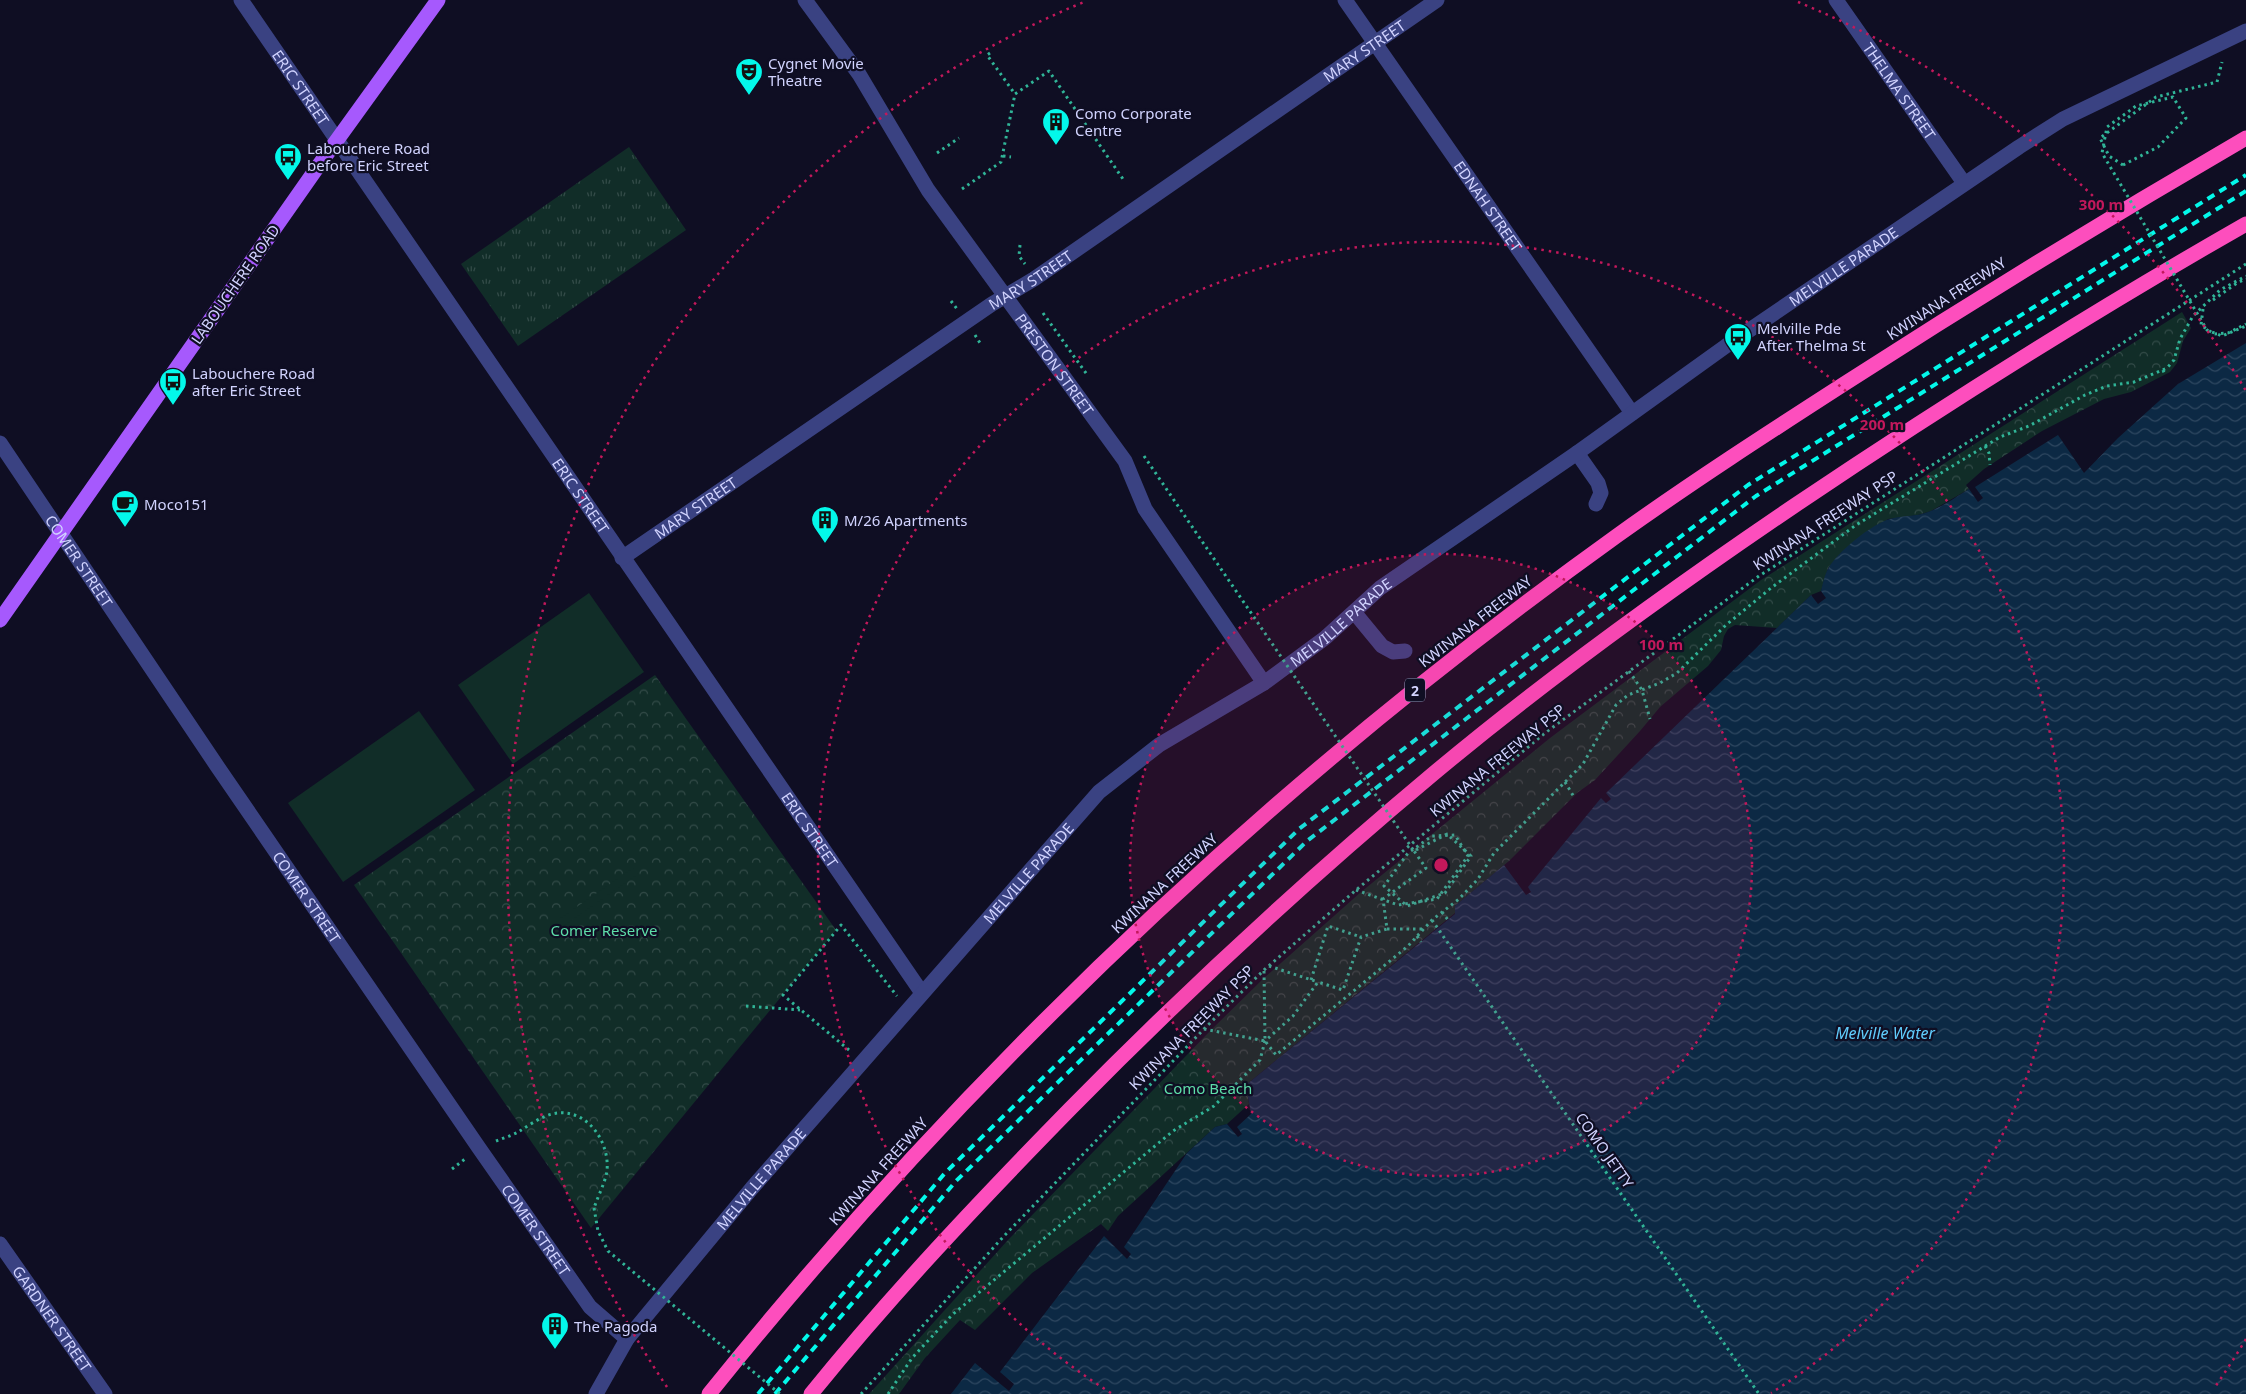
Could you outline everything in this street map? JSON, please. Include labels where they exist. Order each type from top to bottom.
[{"type":"highway","name":"KWINANA FREEWAY","points":[[709,1394],[848,1229],[959,1107],[1022,1042],[1200,872],[1381,716],[1498,624],[1618,535],[1740,452],[1991,289],[2246,138]]},
{"type":"highway","points":[[810,1394],[968,1213],[1166,1012],[1319,870],[1437,771],[1663,596],[1875,452],[2030,351],[2246,224]]},
{"type":"main road","name":"LABOUCHERE ROAD","points":[[0,620],[438,0]]},
{"type":"street","name":"ERIC STREET","points":[[240,0],[338,139],[622,558],[922,993]]},
{"type":"street","name":"PRESTON STREET","points":[[805,0],[859,74],[928,190],[1004,298],[1125,461],[1145,509],[1264,683]]},
{"type":"street","name":"EDNAH STREET","points":[[1345,0],[1632,413]]},
{"type":"street","name":"MARY STREET","points":[[622,558],[1437,0]]},
{"type":"street","name":"THELMA STREET","points":[[1836,0],[1964,183]]},
{"type":"street","name":"MELVILLE PARADE","points":[[596,1394],[627,1339],[752,1188],[1099,792],[1159,745],[1264,683],[1325,638],[1380,588],[1964,183],[2063,119],[2246,31]]},
{"type":"street","name":"COMER STREET","points":[[0,443],[217,766],[590,1307],[627,1339]]},
{"type":"street","points":[[1577,453],[1598,483],[1601,493],[1596,504]]},
{"type":"street","points":[[1354,612],[1382,646],[1393,652],[1405,651]]},
{"type":"street","name":"GARDNER STREET","points":[[0,1244],[105,1394]]},
{"type":"path","points":[[2227,40],[2217,82],[2156,97],[2100,138],[2109,156],[2123,165],[2158,147],[2186,118],[2173,97],[2136,106],[2107,127],[2102,153],[2207,330],[2222,336],[2246,325]]},
{"type":"path","points":[[990,53],[987,55],[1015,94]]},
{"type":"path","points":[[962,189],[1001,162],[1015,94],[1049,70],[1125,182]]},
{"type":"path","points":[[937,154],[959,138]]},
{"type":"path","points":[[1003,156],[1011,157]]},
{"type":"path","name":"KWINANA FREEWAY PSP","points":[[861,1394],[1004,1236],[1204,1029],[1264,970],[1356,890],[1545,733],[1758,576],[2246,264]]},
{"type":"path","points":[[2246,278],[2215,298],[2202,310],[2201,325],[2214,334],[2228,333],[2246,325]]},
{"type":"path","points":[[1204,1029],[1264,1041],[1276,1055],[1408,946],[1432,920],[1459,899],[1478,879],[1494,853],[1587,759],[1616,705],[1628,695],[1660,683],[1677,672],[1726,625],[1763,594],[1856,525],[1985,446],[2085,395],[2107,386],[2134,382],[2163,370],[2174,360],[2180,339],[2194,316],[2220,290],[2246,278]]},
{"type":"path","points":[[2163,370],[2165,375]]},
{"type":"path","points":[[1985,446],[1989,453],[1990,465]]},
{"type":"path","points":[[1125,461],[1140,450],[1426,868],[1383,900]]},
{"type":"path","points":[[1630,671],[1642,690],[1650,719]]},
{"type":"path","points":[[1565,782],[1574,796]]},
{"type":"path","points":[[1356,890],[1398,905],[1408,903],[1418,902],[1428,900],[1438,899],[1442,892],[1468,856],[1464,849],[1459,842],[1455,835],[1447,835],[1440,836],[1432,836],[1408,852],[1384,886],[1399,900],[1407,906],[1414,904],[1422,901],[1430,898],[1437,895],[1445,893],[1471,856],[1465,850],[1459,845],[1453,839],[1447,834],[1438,838],[1414,851]]},
{"type":"path","points":[[1383,900],[1387,929]]},
{"type":"path","points":[[1442,912],[1448,920]]},
{"type":"path","name":"COMO JETTY","points":[[1432,920],[1759,1394]]},
{"type":"path","points":[[849,1050],[783,995],[840,925],[897,996]]},
{"type":"path","points":[[1311,980],[1328,926],[1361,937],[1387,929],[1424,928]]},
{"type":"path","points":[[1417,936],[1421,942]]},
{"type":"path","points":[[1343,990],[1361,937]]},
{"type":"path","points":[[1269,966],[1343,990],[1347,996]]},
{"type":"path","points":[[888,1394],[912,1358],[952,1315],[1173,1132],[1214,1106],[1260,1060],[1264,1041],[1264,970]]},
{"type":"path","points":[[1264,1041],[1293,1016],[1318,982]]},
{"type":"path","points":[[746,1006],[801,1010]]},
{"type":"path","points":[[479,1148],[516,1133],[550,1114],[568,1112],[584,1119],[599,1134],[606,1154],[606,1172],[594,1208],[598,1231],[608,1251],[780,1394]]},
{"type":"green space","points":[[629,147],[686,230],[518,346],[461,264]]},
{"type":"green space","name":"Como Beach","points":[[2182,312],[2191,328],[2183,341],[2177,363],[2170,372],[2131,392],[2104,399],[2042,431],[1984,469],[1966,485],[1969,489],[1931,511],[1918,515],[1888,519],[1843,551],[1828,568],[1821,591],[1811,595],[1777,628],[1735,625],[1728,629],[1724,636],[1721,650],[1708,666],[1660,707],[1595,780],[1577,793],[1509,861],[1455,906],[1455,913],[1246,1085],[1249,1104],[1227,1124],[1215,1127],[1118,1216],[1108,1231],[1101,1224],[1032,1273],[975,1330],[960,1320],[925,1358],[899,1394],[869,1394],[1008,1240],[1211,1030],[1264,978],[1361,892],[1550,738],[1761,580]]},
{"type":"green space","points":[[589,593],[644,672],[513,764],[458,685]]},
{"type":"green space","name":"Comer Reserve","points":[[655,675],[836,930],[591,1228],[354,885]]},
{"type":"green space","points":[[419,711],[475,790],[343,882],[288,803]]},
{"type":"green space","points":[[633,868],[638,874],[562,927],[558,920]]},
{"type":"water","name":"Melville Water","points":[[2246,343],[2246,1394],[951,1394],[975,1363],[1009,1391],[1014,1384],[1000,1372],[1104,1236],[1127,1259],[1131,1254],[1124,1247],[1187,1153],[1215,1127],[1227,1124],[1238,1137],[1242,1134],[1237,1127],[1251,1114],[1246,1085],[1455,914],[1455,906],[1504,865],[1526,895],[1531,892],[1528,887],[1601,798],[1606,803],[1611,799],[1606,793],[1811,595],[1818,604],[1826,598],[1821,591],[1832,562],[1856,539],[1883,522],[1928,512],[1944,505],[1969,489],[1978,502],[1983,498],[1975,487],[2058,435],[2084,473],[2118,438],[2178,384]]},
{"type":"railway","points":[[758,1394],[945,1173],[1299,829],[1748,485],[2246,175]]},
{"type":"railway","points":[[775,1394],[956,1181],[1307,841],[1756,496],[2246,191]]},
{"type":"place","name":"Cygnet Movie Theatre","points":[[749,96]]},
{"type":"place","name":"Como Corporate Centre","points":[[1056,146]]},
{"type":"place","name":"Labouchere Road before Eric Street","points":[[288,181]]},
{"type":"place","name":"Melville Pde After Thelma St","points":[[1738,361]]},
{"type":"place","name":"Labouchere Road after Eric Street","points":[[173,406]]},
{"type":"place","name":"Moco151","points":[[125,528]]},
{"type":"place","name":"M/26 Apartments","points":[[825,544]]},
{"type":"place","name":"The Pagoda","points":[[555,1350]]}]
